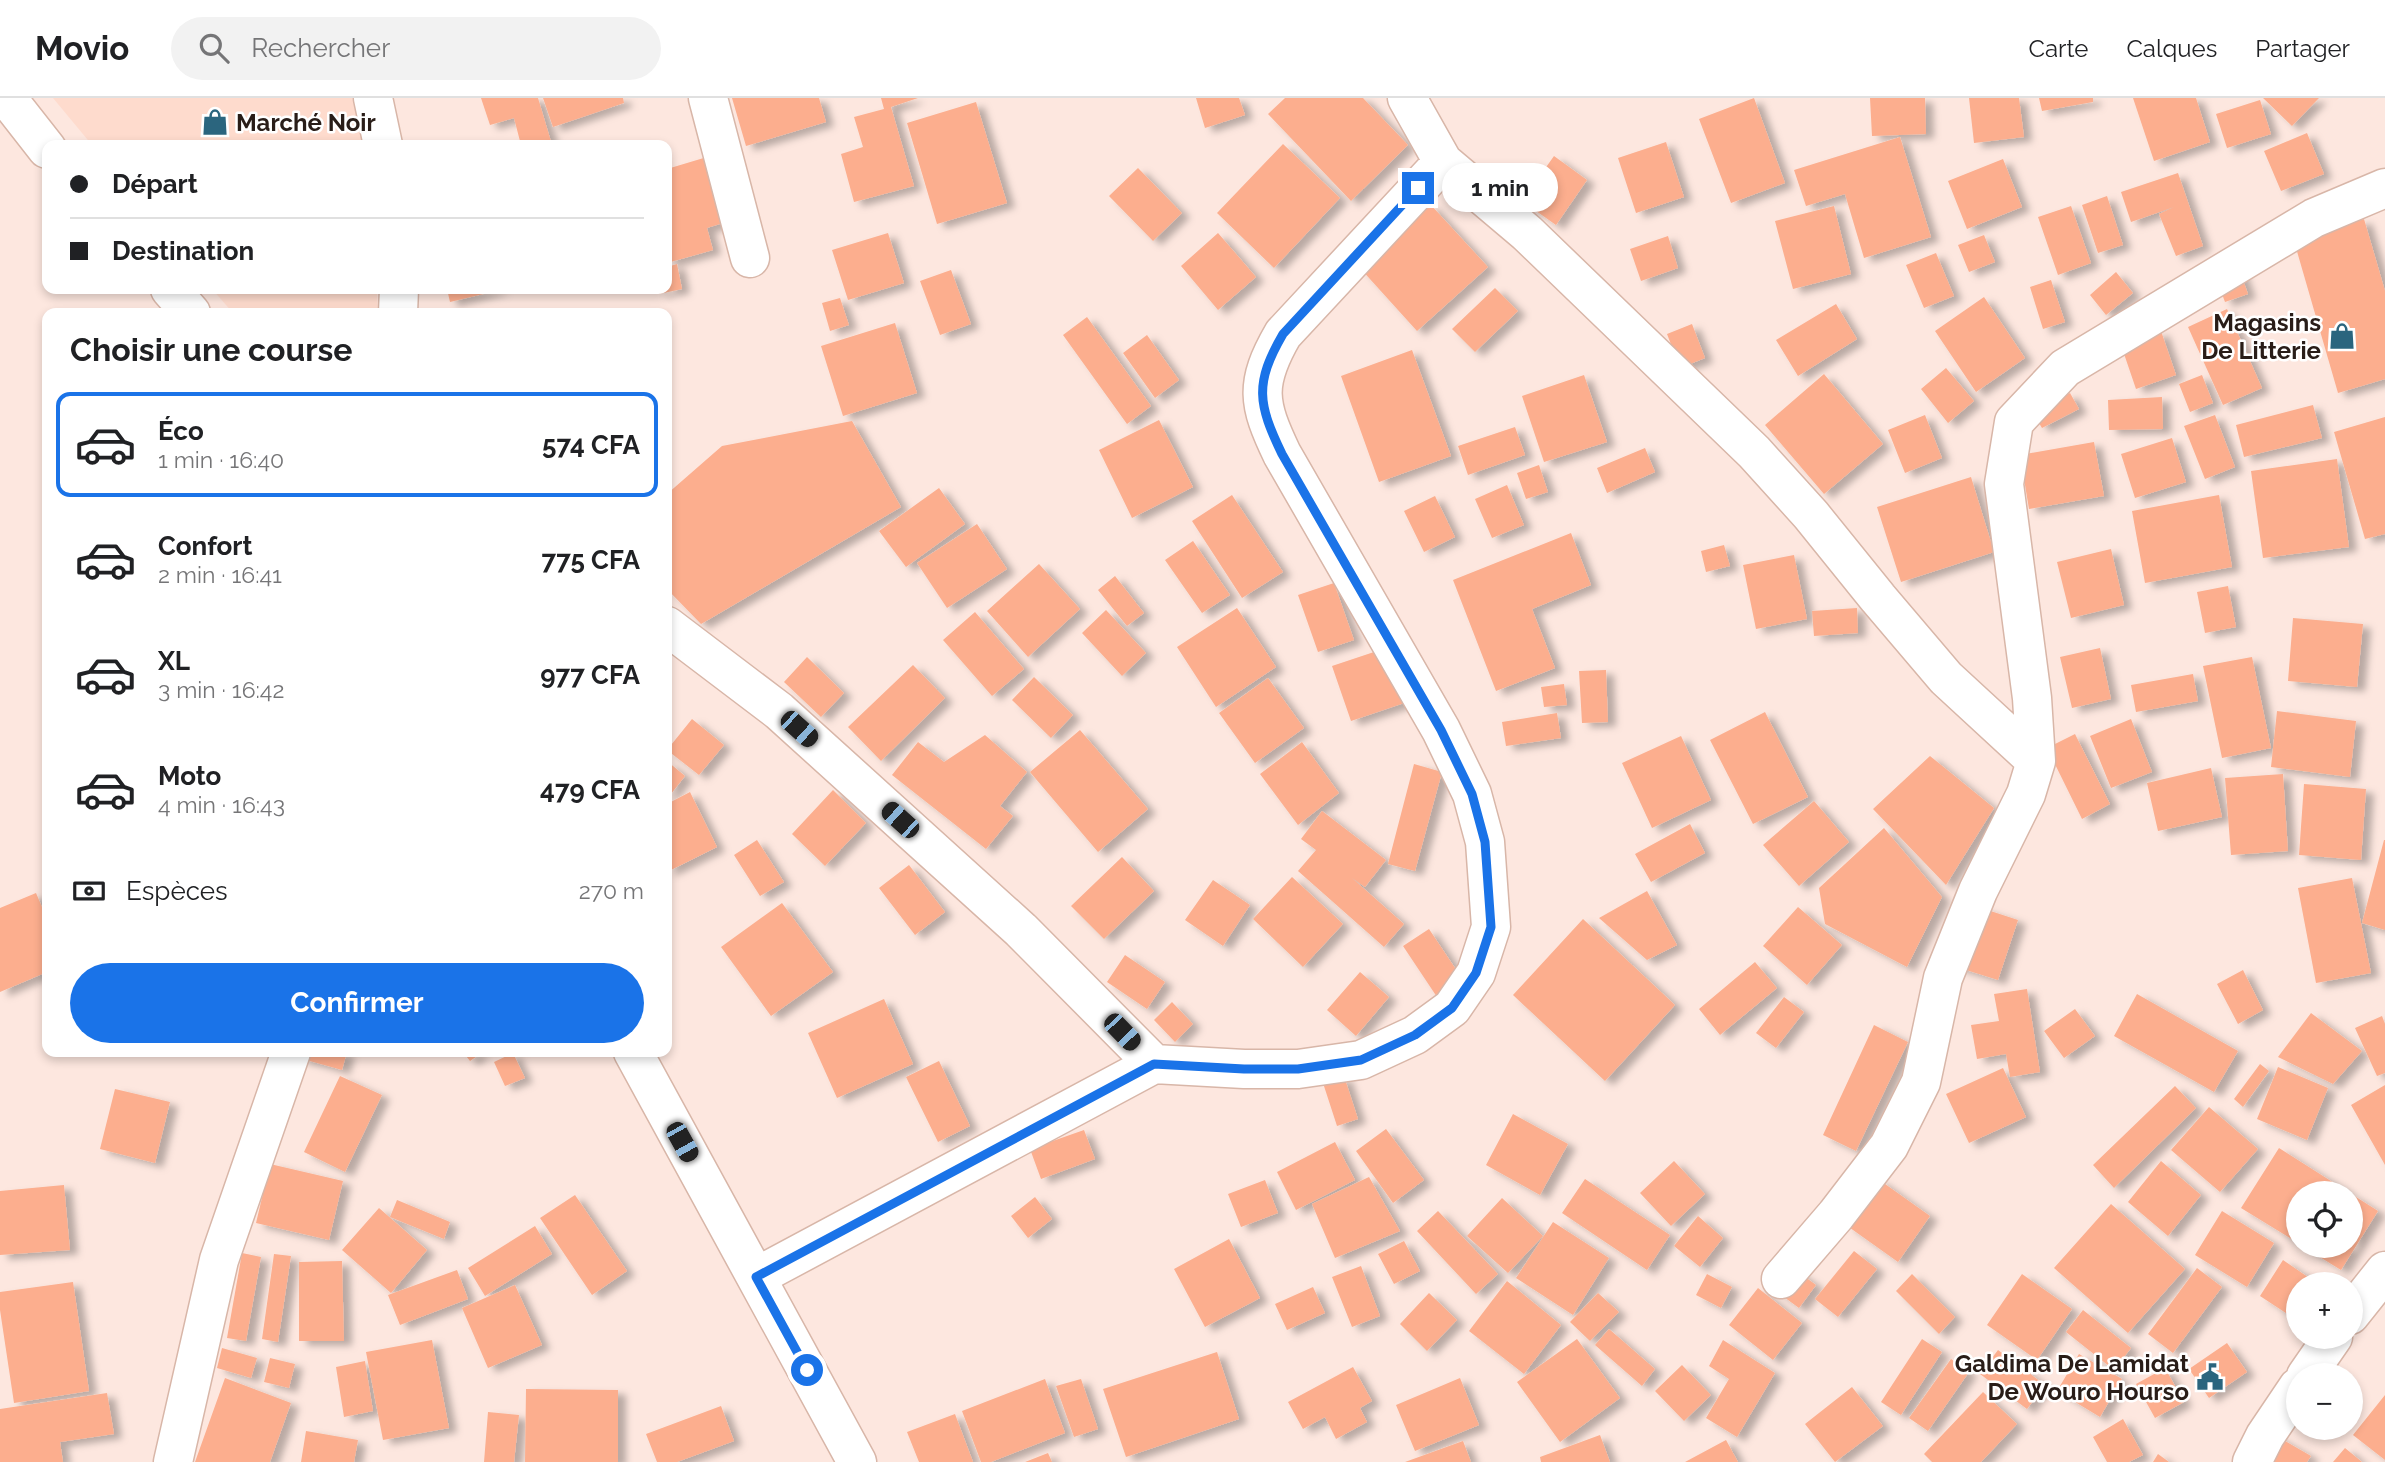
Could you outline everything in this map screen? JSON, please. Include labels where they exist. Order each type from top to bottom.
[{"type":"street","points":[[7,98],[42,143]]},
{"type":"street","points":[[373,98],[382,140]]},
{"type":"street","points":[[708,98],[750,258]]},
{"type":"street","points":[[1407,98],[1443,162],[1527,233],[1755,452],[1811,515],[1946,678],[2036,761]]},
{"type":"street","points":[[756,1277],[1154,1064],[1298,1069],[1361,1060],[1415,1035],[1452,1008],[1476,973],[1491,927],[1485,842],[1472,794],[1441,730],[1282,454],[1266,420],[1261,388],[1269,358],[1283,334],[1443,162]]},
{"type":"street","points":[[1781,1279],[1889,1146],[1911,1103],[1921,1082],[1943,978],[1978,891],[2026,794],[2036,761],[2032,698],[2004,484],[2014,422],[2065,368],[2314,218],[2385,188]]},
{"type":"street","points":[[174,294],[187,308]]},
{"type":"street","points":[[672,630],[779,711],[1021,930],[1154,1064]]},
{"type":"street","points":[[173,1462],[219,1260],[289,1057]]},
{"type":"street","points":[[636,1057],[857,1462]]},
{"type":"street","points":[[2363,1299],[2385,1271]]},
{"type":"street","points":[[2252,1462],[2265,1436],[2286,1405]]},
{"type":"shaded area","name":"Marché Noir","points":[[53,98],[352,98],[364,140],[88,140]]},
{"type":"shaded area","points":[[216,294],[377,294],[378,308],[229,308]]},
{"type":"building","points":[[481,98],[538,98],[551,140],[520,140],[514,118],[490,125]]},
{"type":"building","points":[[543,98],[623,98],[624,103],[553,127]]},
{"type":"building","points":[[732,98],[819,98],[826,122],[746,146]]},
{"type":"building","points":[[881,98],[918,98],[891,107],[914,186],[854,202],[841,154],[863,147],[854,117],[884,109]]},
{"type":"building","points":[[1196,98],[1239,98],[1245,115],[1205,128]]},
{"type":"building","points":[[1285,98],[1363,98],[1408,145],[1351,201],[1268,114]]},
{"type":"building","points":[[1754,98],[1785,183],[1731,203],[1699,119]]},
{"type":"building","points":[[1870,98],[1925,98],[1926,134],[1872,136]]},
{"type":"building","points":[[1969,98],[2019,98],[2024,137],[1974,143]]},
{"type":"building","points":[[2039,98],[2093,98],[2093,102],[2042,111]]},
{"type":"building","points":[[2133,98],[2196,98],[2210,142],[2154,161]]},
{"type":"building","points":[[2263,98],[2319,98],[2292,126]]},
{"type":"building","points":[[2260,100],[2271,134],[2227,148],[2216,114]]},
{"type":"building","points":[[976,102],[1007,203],[937,224],[907,123]]},
{"type":"building","points":[[2307,133],[2324,174],[2281,191],[2264,151]]},
{"type":"building","points":[[1900,137],[1931,237],[1864,258],[1845,194],[1806,206],[1794,170]]},
{"type":"building","points":[[1666,142],[1684,197],[1636,213],[1618,158]]},
{"type":"building","points":[[1283,144],[1340,198],[1274,268],[1217,213]]},
{"type":"building","points":[[1554,156],[1587,180],[1556,225],[1522,201]]},
{"type":"building","points":[[707,157],[726,222],[707,228],[713,250],[672,262],[672,168]]},
{"type":"building","points":[[2003,159],[2022,207],[1967,229],[1948,181]]},
{"type":"building","points":[[1138,168],[1182,213],[1153,241],[1109,196]]},
{"type":"building","points":[[2178,173],[2203,246],[2176,256],[2159,214],[2174,207],[2131,222],[2121,192]]},
{"type":"building","points":[[2107,196],[2123,245],[2098,253],[2082,205]]},
{"type":"building","points":[[1430,204],[1488,267],[1417,331],[1360,268]]},
{"type":"building","points":[[1834,206],[1851,274],[1793,289],[1775,221]]},
{"type":"building","points":[[2071,206],[2091,263],[2058,275],[2038,217]]},
{"type":"building","points":[[2364,219],[2385,291],[2385,379],[2338,393],[2294,241]]},
{"type":"building","points":[[888,233],[904,283],[848,300],[832,250]]},
{"type":"building","points":[[1218,233],[1256,277],[1218,310],[1181,266]]},
{"type":"building","points":[[1984,235],[1995,262],[1969,272],[1958,245]]},
{"type":"building","points":[[1668,236],[1678,268],[1641,281],[1630,249]]},
{"type":"building","points":[[1936,253],[1954,296],[1924,308],[1906,265]]},
{"type":"building","points":[[677,264],[682,289],[672,291],[672,266]]},
{"type":"building","points":[[2239,269],[2248,294],[2225,302],[2216,278]]},
{"type":"building","points":[[951,270],[971,324],[940,335],[920,281]]},
{"type":"building","points":[[2116,272],[2133,293],[2106,315],[2090,295]]},
{"type":"building","points":[[2051,280],[2065,322],[2043,329],[2030,287]]},
{"type":"building","points":[[1495,288],[1518,311],[1475,352],[1452,329]]},
{"type":"building","points":[[448,294],[483,294],[450,302]]},
{"type":"building","points":[[1984,297],[2025,358],[1976,392],[1935,331]]},
{"type":"building","points":[[840,298],[849,325],[830,331],[822,303]]},
{"type":"building","points":[[1836,304],[1857,339],[1798,376],[1776,340]]},
{"type":"building","points":[[2227,309],[2262,388],[2223,405],[2188,327]]},
{"type":"building","points":[[1087,317],[1151,406],[1127,424],[1063,335]]},
{"type":"building","points":[[895,323],[917,393],[843,416],[821,346]]},
{"type":"building","points":[[1692,324],[1705,358],[1680,368],[1667,334]]},
{"type":"building","points":[[2161,331],[2176,375],[2136,389],[2121,345]]},
{"type":"building","points":[[1147,335],[1179,380],[1155,398],[1123,353]]},
{"type":"building","points":[[1412,350],[1451,456],[1379,482],[1341,376]]},
{"type":"building","points":[[1946,368],[1974,401],[1948,423],[1921,389]]},
{"type":"building","points":[[1824,374],[1883,444],[1824,494],[1765,425]]},
{"type":"building","points":[[1584,375],[1607,442],[1544,462],[1522,396]]},
{"type":"building","points":[[2202,375],[2213,403],[2190,412],[2179,384]]},
{"type":"building","points":[[2070,393],[2079,409],[2042,428],[2033,413]]},
{"type":"building","points":[[2162,397],[2163,429],[2109,430],[2108,400]]},
{"type":"building","points":[[2313,405],[2322,438],[2244,457],[2236,425]]},
{"type":"building","points":[[1925,415],[1942,458],[1905,473],[1888,430]]},
{"type":"building","points":[[2215,415],[2235,467],[2205,479],[2184,426]]},
{"type":"building","points":[[2385,417],[2385,534],[2365,539],[2334,432]]},
{"type":"building","points":[[1159,420],[1193,487],[1132,518],[1099,450]]},
{"type":"building","points":[[852,421],[901,507],[701,624],[672,594],[672,490],[722,446]]},
{"type":"building","points":[[1515,427],[1525,455],[1468,475],[1458,446]]},
{"type":"building","points":[[2172,438],[2186,482],[2135,498],[2121,454]]},
{"type":"building","points":[[2094,442],[2104,496],[2029,509],[2020,455]]},
{"type":"building","points":[[1645,448],[1655,472],[1607,493],[1597,468]]},
{"type":"building","points":[[2337,459],[2349,547],[2263,558],[2251,471]]},
{"type":"building","points":[[1539,465],[1548,492],[1526,499],[1517,473]]},
{"type":"building","points":[[1971,477],[1994,552],[1901,582],[1877,507]]},
{"type":"building","points":[[1507,485],[1524,525],[1492,538],[1475,499]]},
{"type":"building","points":[[939,488],[965,524],[906,567],[879,531]]},
{"type":"building","points":[[1232,495],[1283,572],[1242,598],[1192,521]]},
{"type":"building","points":[[2219,495],[2232,567],[2145,583],[2132,511]]},
{"type":"building","points":[[1435,496],[1455,537],[1424,552],[1404,511]]},
{"type":"building","points":[[977,524],[1007,569],[947,608],[917,563]]},
{"type":"building","points":[[1571,533],[1591,585],[1532,609],[1555,668],[1496,691],[1453,580]]},
{"type":"building","points":[[1193,541],[1230,595],[1202,613],[1165,560]]},
{"type":"building","points":[[1724,545],[1730,566],[1706,572],[1701,551]]},
{"type":"building","points":[[2111,549],[2124,605],[2071,618],[2057,562]]},
{"type":"building","points":[[1794,555],[1807,619],[1756,629],[1743,565]]},
{"type":"building","points":[[1039,564],[1080,609],[1028,657],[987,611]]},
{"type":"building","points":[[1115,576],[1144,613],[1127,626],[1098,590]]},
{"type":"building","points":[[1334,583],[1354,640],[1318,652],[1298,595]]},
{"type":"building","points":[[2228,586],[2236,627],[2205,633],[2197,592]]},
{"type":"building","points":[[1237,608],[1276,667],[1216,707],[1177,647]]},
{"type":"building","points":[[1857,608],[1858,633],[1814,636],[1812,611]]},
{"type":"building","points":[[1106,610],[1146,653],[1122,676],[1082,633]]},
{"type":"building","points":[[975,612],[1024,669],[992,696],[943,640]]},
{"type":"building","points":[[2293,618],[2363,624],[2357,687],[2288,681]]},
{"type":"building","points":[[1398,644],[1416,699],[1351,721],[1332,666]]},
{"type":"building","points":[[2100,648],[2111,699],[2072,708],[2060,657]]},
{"type":"building","points":[[807,657],[844,693],[821,717],[784,682]]},
{"type":"building","points":[[2252,657],[2271,748],[2222,758],[2203,666]]},
{"type":"building","points":[[913,665],[945,698],[881,761],[848,727]]},
{"type":"building","points":[[1606,670],[1608,722],[1582,723],[1579,671]]},
{"type":"building","points":[[2193,674],[2198,701],[2136,712],[2131,685]]},
{"type":"building","points":[[1034,677],[1073,715],[1051,738],[1012,700]]},
{"type":"building","points":[[1268,678],[1304,728],[1255,763],[1219,713]]},
{"type":"building","points":[[1564,684],[1567,705],[1544,707],[1541,687]]},
{"type":"building","points":[[2277,711],[2356,721],[2350,777],[2271,767]]},
{"type":"building","points":[[1765,712],[1808,797],[1753,824],[1710,740]]},
{"type":"building","points":[[1557,713],[1561,738],[1506,746],[1502,722]]},
{"type":"building","points":[[692,719],[724,745],[699,775],[672,754],[672,744]]},
{"type":"building","points":[[2131,719],[2152,772],[2111,788],[2090,736]]},
{"type":"building","points":[[1080,730],[1148,809],[1098,852],[1030,772]]},
{"type":"building","points":[[2075,734],[2110,804],[2082,819],[2047,748]]},
{"type":"building","points":[[985,735],[1027,772],[1000,806],[1013,816],[986,849],[892,775],[918,742],[944,762]]},
{"type":"building","points":[[1681,736],[1711,800],[1652,828],[1622,763]]},
{"type":"building","points":[[1302,742],[1339,793],[1298,825],[1260,774]]},
{"type":"building","points":[[1930,756],[1994,808],[1946,885],[1873,809]]},
{"type":"building","points":[[1414,764],[1442,772],[1415,871],[1388,864]]},
{"type":"building","points":[[672,765],[685,776],[672,793]]},
{"type":"building","points":[[2211,768],[2222,817],[2158,831],[2147,783]]},
{"type":"building","points":[[2283,774],[2288,851],[2231,855],[2225,778]]},
{"type":"building","points":[[2304,784],[2366,789],[2361,860],[2299,855]]},
{"type":"building","points":[[833,790],[866,823],[825,866],[792,834]]},
{"type":"building","points":[[690,792],[717,847],[672,870],[672,801]]},
{"type":"building","points":[[1814,801],[1849,842],[1799,886],[1763,845]]},
{"type":"building","points":[[1322,811],[1386,860],[1365,887],[1352,878],[1404,924],[1384,947],[1298,871],[1316,850],[1301,839]]},
{"type":"building","points":[[1690,824],[1705,853],[1651,882],[1635,854]]},
{"type":"building","points":[[1884,828],[1942,897],[1907,967],[1825,924],[1819,888]]},
{"type":"building","points":[[757,840],[784,882],[760,896],[734,855]]},
{"type":"building","points":[[2385,840],[2385,930],[2362,923]]},
{"type":"building","points":[[1122,857],[1154,891],[1104,939],[1071,906]]},
{"type":"building","points":[[909,865],[945,912],[915,935],[879,888]]},
{"type":"building","points":[[1292,877],[1343,924],[1303,967],[1253,919]]},
{"type":"building","points":[[2352,878],[2371,973],[2316,983],[2298,888]]},
{"type":"building","points":[[1213,880],[1250,905],[1223,946],[1185,920]]},
{"type":"building","points":[[1647,891],[1677,945],[1647,960],[1599,918]]},
{"type":"building","points":[[36,893],[42,907],[42,974],[0,992],[0,908]]},
{"type":"building","points":[[782,903],[833,972],[771,1016],[721,947]]},
{"type":"building","points":[[1966,903],[2018,920],[1998,980],[1947,964]]},
{"type":"building","points":[[1798,907],[1842,945],[1807,985],[1763,946]]},
{"type":"building","points":[[1583,919],[1675,1005],[1605,1081],[1513,995]]},
{"type":"building","points":[[1429,929],[1463,980],[1437,997],[1403,946]]},
{"type":"building","points":[[1125,955],[1165,982],[1147,1009],[1107,982]]},
{"type":"building","points":[[1755,962],[1777,988],[1720,1035],[1699,1009]]},
{"type":"building","points":[[2243,970],[2263,1010],[2238,1024],[2217,984]]},
{"type":"building","points":[[1360,972],[1389,997],[1356,1036],[1327,1010]]},
{"type":"building","points":[[2027,989],[2040,1072],[2010,1077],[2006,1054],[1977,1059],[1971,1025],[1999,1021],[1994,994]]},
{"type":"building","points":[[2137,994],[2238,1051],[2214,1092],[2114,1036]]},
{"type":"building","points":[[1784,997],[1804,1012],[1776,1048],[1756,1033]]},
{"type":"building","points":[[884,999],[913,1064],[837,1098],[808,1033]]},
{"type":"building","points":[[1172,1002],[1193,1024],[1175,1042],[1154,1020]]},
{"type":"building","points":[[2075,1009],[2095,1036],[2064,1058],[2044,1031]]},
{"type":"building","points":[[2311,1013],[2362,1051],[2333,1084],[2278,1057]]},
{"type":"building","points":[[2382,1016],[2385,1024],[2385,1073],[2377,1076],[2355,1028]]},
{"type":"building","points":[[1874,1025],[1908,1042],[1856,1151],[1823,1135]]},
{"type":"building","points":[[299,1057],[346,1057],[342,1070]]},
{"type":"building","points":[[505,1057],[515,1057],[525,1078],[505,1086],[494,1062]]},
{"type":"building","points":[[939,1061],[970,1126],[938,1142],[906,1077]]},
{"type":"building","points":[[2260,1064],[2269,1071],[2243,1107],[2234,1099]]},
{"type":"building","points":[[2278,1067],[2328,1088],[2307,1140],[2257,1119]]},
{"type":"building","points":[[2003,1068],[2026,1117],[1969,1143],[1946,1094]]},
{"type":"building","points":[[340,1076],[382,1095],[345,1172],[304,1152]]},
{"type":"building","points":[[1344,1076],[1358,1119],[1337,1126],[1323,1083]]},
{"type":"building","points":[[2385,1085],[2385,1165],[2351,1105]]},
{"type":"building","points":[[2175,1086],[2196,1108],[2114,1188],[2093,1165]]},
{"type":"building","points":[[115,1089],[170,1102],[155,1163],[100,1149]]},
{"type":"building","points":[[2209,1107],[2258,1149],[2220,1192],[2171,1150]]},
{"type":"building","points":[[1513,1114],[1568,1144],[1540,1195],[1486,1165]]},
{"type":"building","points":[[1386,1129],[1424,1180],[1393,1203],[1356,1151]]},
{"type":"building","points":[[1084,1130],[1095,1159],[1041,1179],[1030,1149]]},
{"type":"building","points":[[1335,1142],[1355,1180],[1296,1210],[1277,1172]]},
{"type":"building","points":[[2279,1148],[2331,1181],[2286,1181],[2286,1236],[2241,1208]]},
{"type":"building","points":[[1674,1161],[1705,1194],[1671,1226],[1640,1193]]},
{"type":"building","points":[[2161,1161],[2201,1195],[2168,1236],[2128,1202]]},
{"type":"building","points":[[270,1164],[343,1181],[329,1240],[256,1223]]},
{"type":"building","points":[[1369,1177],[1400,1231],[1335,1258],[1312,1204]]},
{"type":"building","points":[[1585,1179],[1670,1235],[1647,1270],[1562,1213]]},
{"type":"building","points":[[1878,1179],[1930,1216],[1898,1262],[1846,1225]]},
{"type":"building","points":[[1265,1180],[1278,1213],[1241,1227],[1228,1194]]},
{"type":"building","points":[[64,1185],[70,1250],[0,1255],[0,1191]]},
{"type":"building","points":[[575,1195],[627,1271],[592,1295],[540,1218]]},
{"type":"building","points":[[1035,1197],[1052,1219],[1028,1238],[1011,1216]]},
{"type":"building","points":[[1502,1198],[1543,1236],[1508,1273],[1467,1236]]},
{"type":"building","points":[[397,1200],[450,1222],[444,1239],[390,1217]]},
{"type":"building","points":[[2363,1201],[2378,1211],[2363,1235]]},
{"type":"building","points":[[2111,1204],[2185,1269],[2128,1333],[2054,1268]]},
{"type":"building","points":[[379,1208],[427,1250],[391,1293],[342,1250]]},
{"type":"building","points":[[1438,1211],[1498,1274],[1476,1294],[1417,1231]]},
{"type":"building","points":[[2222,1211],[2274,1243],[2247,1287],[2195,1255]]},
{"type":"building","points":[[1698,1216],[1723,1238],[1700,1267],[1674,1246]]},
{"type":"building","points":[[1553,1222],[1609,1258],[1573,1315],[1516,1278]]},
{"type":"building","points":[[535,1226],[552,1254],[485,1296],[468,1268]]},
{"type":"building","points":[[1229,1239],[1260,1298],[1205,1327],[1174,1269]]},
{"type":"building","points":[[1404,1241],[1420,1271],[1394,1284],[1378,1254]]},
{"type":"building","points":[[1854,1251],[1877,1269],[1838,1317],[1815,1299]]},
{"type":"building","points":[[242,1253],[261,1257],[246,1341],[227,1338]]},
{"type":"building","points":[[274,1254],[291,1256],[278,1342],[262,1339]]},
{"type":"building","points":[[2322,1258],[2349,1258],[2341,1270]]},
{"type":"building","points":[[2283,1260],[2300,1272],[2286,1272],[2286,1313],[2260,1296]]},
{"type":"building","points":[[342,1261],[344,1341],[299,1341],[299,1262]]},
{"type":"building","points":[[1786,1263],[1816,1285],[1799,1308],[1769,1286]]},
{"type":"building","points":[[1361,1266],[1380,1316],[1352,1327],[1332,1277]]},
{"type":"building","points":[[2197,1268],[2222,1287],[2173,1353],[2148,1334]]},
{"type":"building","points":[[457,1270],[468,1299],[400,1325],[388,1295]]},
{"type":"building","points":[[1707,1274],[1732,1287],[1721,1308],[1696,1295]]},
{"type":"building","points":[[1912,1274],[1955,1317],[1939,1334],[1896,1291]]},
{"type":"building","points":[[2022,1274],[2072,1309],[2037,1360],[1987,1325]]},
{"type":"building","points":[[1507,1281],[1561,1325],[1524,1374],[1469,1331]]},
{"type":"building","points":[[73,1282],[89,1391],[14,1403],[0,1310],[0,1292]]},
{"type":"building","points":[[515,1285],[542,1345],[488,1368],[462,1308]]},
{"type":"building","points":[[1313,1287],[1325,1313],[1287,1330],[1275,1304]]},
{"type":"building","points":[[1758,1288],[1802,1323],[1773,1360],[1729,1325]]},
{"type":"building","points":[[1429,1293],[1457,1320],[1427,1351],[1400,1324]]},
{"type":"building","points":[[1598,1293],[1619,1312],[1590,1341],[1570,1322]]},
{"type":"building","points":[[2083,1310],[2131,1348],[2114,1370],[2066,1332]]},
{"type":"building","points":[[1609,1329],[1655,1369],[1642,1386],[1595,1345]]},
{"type":"building","points":[[1577,1339],[1620,1398],[1560,1442],[1517,1382]]},
{"type":"building","points":[[1922,1339],[1942,1352],[1901,1415],[1881,1402]]},
{"type":"building","points":[[432,1340],[449,1428],[383,1440],[366,1352]]},
{"type":"building","points":[[1723,1340],[1775,1373],[1737,1437],[1706,1418],[1729,1379],[1709,1366]]},
{"type":"building","points":[[2227,1343],[2247,1372],[2209,1398],[2189,1369]]},
{"type":"building","points":[[222,1348],[257,1358],[251,1378],[217,1368]]},
{"type":"building","points":[[1998,1350],[2045,1385],[2027,1409],[1980,1374]]},
{"type":"building","points":[[1217,1352],[1239,1419],[1126,1457],[1103,1389]]},
{"type":"building","points":[[2079,1354],[2122,1379],[2100,1417],[2057,1391]]},
{"type":"building","points":[[270,1358],[295,1364],[289,1388],[264,1382]]},
{"type":"building","points":[[1951,1359],[1969,1372],[1928,1431],[1909,1418]]},
{"type":"building","points":[[365,1361],[373,1411],[344,1417],[336,1367]]},
{"type":"building","points":[[1682,1365],[1711,1395],[1684,1421],[1655,1391]]},
{"type":"building","points":[[1353,1367],[1372,1401],[1360,1408],[1367,1422],[1336,1439],[1325,1417],[1303,1429],[1288,1402]]},
{"type":"building","points":[[2165,1368],[2184,1402],[2155,1418],[2136,1384]]},
{"type":"building","points":[[225,1378],[291,1403],[270,1462],[195,1462]]},
{"type":"building","points":[[1460,1378],[1479,1425],[1415,1451],[1396,1405]]},
{"type":"building","points":[[1045,1379],[1065,1433],[991,1462],[981,1462],[962,1411]]},
{"type":"building","points":[[1081,1379],[1098,1429],[1074,1437],[1056,1386]]},
{"type":"building","points":[[1852,1387],[1883,1426],[1835,1462],[1805,1424]]},
{"type":"building","points":[[526,1389],[618,1390],[618,1462],[525,1462]]},
{"type":"building","points":[[1983,1392],[2017,1424],[1981,1462],[1932,1462],[1924,1454]]},
{"type":"building","points":[[107,1393],[114,1434],[60,1442],[63,1462],[0,1462],[0,1409]]},
{"type":"building","points":[[2385,1395],[2385,1460],[2359,1440],[2363,1440],[2363,1422]]},
{"type":"building","points":[[721,1406],[734,1441],[677,1462],[657,1462],[646,1434]]},
{"type":"building","points":[[488,1412],[519,1415],[514,1462],[484,1462]]},
{"type":"building","points":[[955,1414],[973,1462],[919,1462],[907,1432]]},
{"type":"building","points":[[2123,1419],[2143,1455],[2129,1462],[2107,1462],[2093,1437]]},
{"type":"building","points":[[2261,1427],[2311,1456],[2307,1462],[2242,1462]]},
{"type":"building","points":[[306,1431],[358,1440],[354,1462],[301,1462]]},
{"type":"building","points":[[1600,1435],[1610,1462],[1541,1462],[1540,1457]]},
{"type":"building","points":[[1726,1440],[1738,1462],[1685,1462]]},
{"type":"building","points":[[1463,1441],[1471,1462],[1405,1462]]},
{"type":"building","points":[[2345,1448],[2362,1462],[2333,1462]]},
{"type":"building","points":[[1048,1453],[1052,1462],[1025,1462]]},
{"type":"building","points":[[2158,1454],[2169,1462],[2153,1462]]},
{"type":"place","name":"Marché Noir","points":[[215,122]]},
{"type":"place","name":"Magasins De Litterie","points":[[2342,336]]},
{"type":"place","name":"Galdima De Lamidat De Wouro Hourso","points":[[2210,1377]]},
{"type":"route","points":[[807,1370],[756,1277],[1154,1064],[1298,1069],[1361,1060],[1415,1035],[1452,1008],[1476,973],[1491,927],[1485,842],[1472,794],[1441,730],[1282,454],[1266,420],[1261,388],[1269,358],[1283,334],[1418,188]]}]
